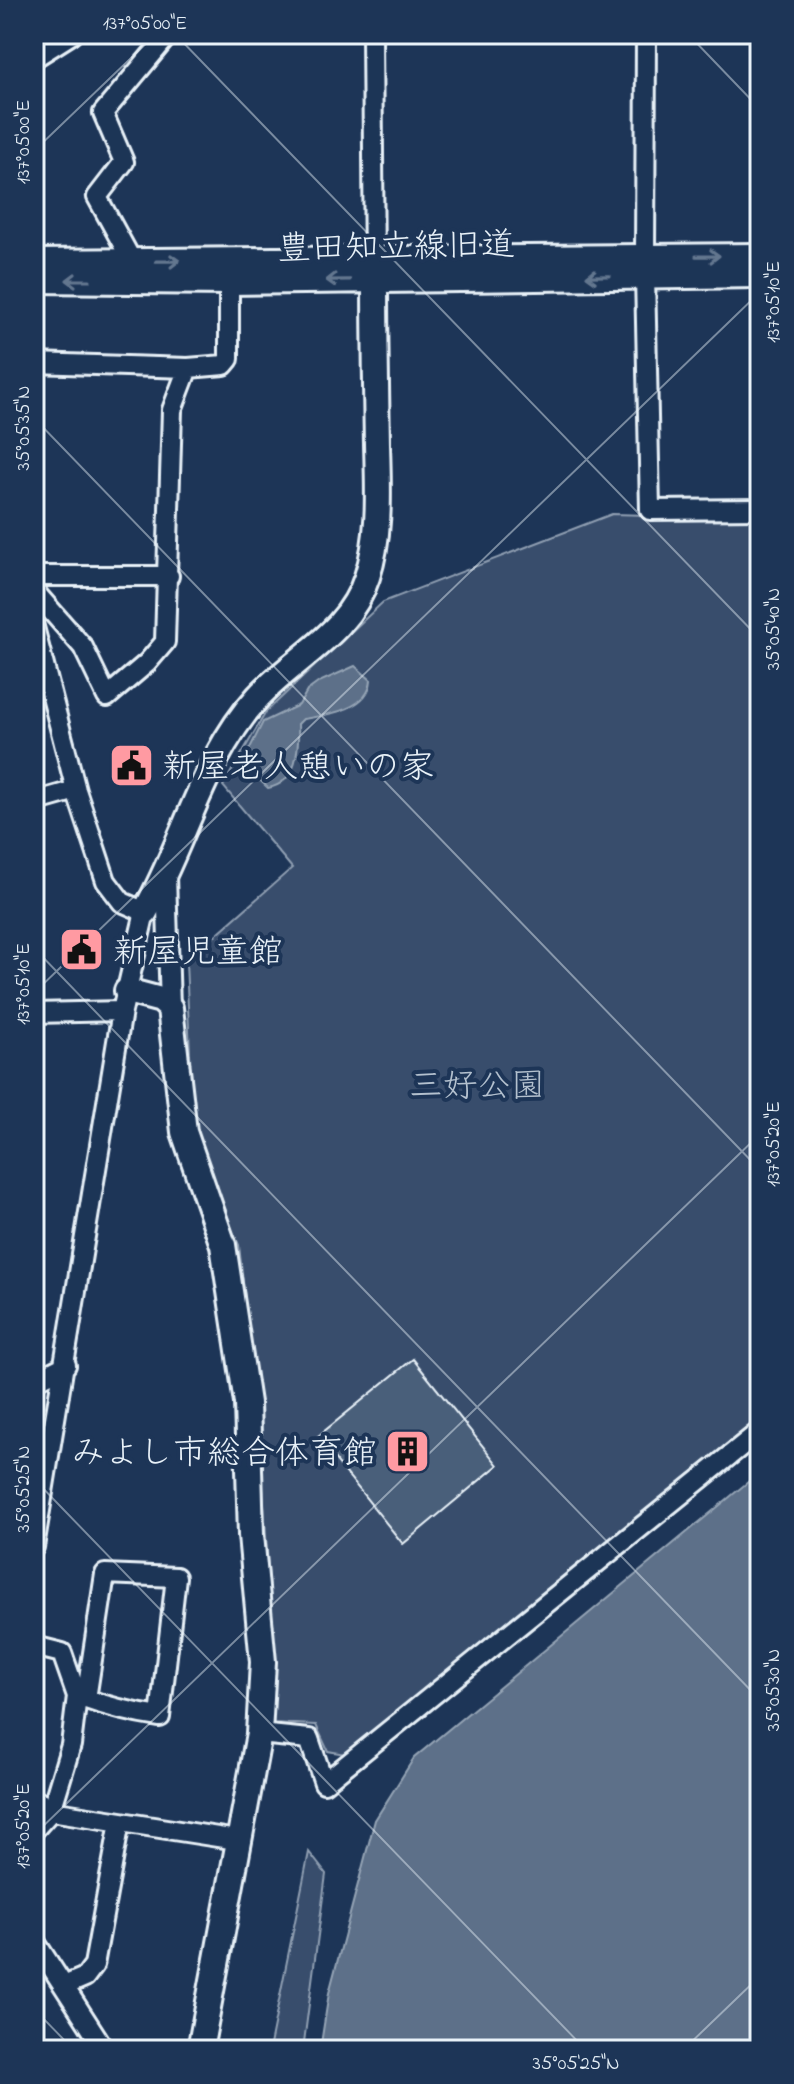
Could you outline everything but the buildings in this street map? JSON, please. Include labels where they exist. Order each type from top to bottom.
[{"type":"street","points":[[34,58],[72,34]]},
{"type":"street","points":[[34,1547],[124,1001],[145,912],[166,875],[226,738],[272,682],[337,628],[354,606],[367,577],[378,515],[372,34]]},
{"type":"street","points":[[646,34],[645,266],[650,510],[760,509]]},
{"type":"street","points":[[132,261],[97,197],[124,162],[103,118],[159,38]]},
{"type":"street","name":"豊田知立線旧道","points":[[34,262],[132,261],[374,269],[645,266],[760,256]]},
{"type":"street","name":"豊田知立線旧道","points":[[645,266],[760,275]]},
{"type":"street","name":"豊田知立線旧道","points":[[34,280],[229,282],[374,269]]},
{"type":"street","points":[[34,363],[188,368],[224,365],[229,359],[229,282]]},
{"type":"street","points":[[34,591],[83,647],[107,697],[147,663],[165,642],[172,410],[188,368]]},
{"type":"street","points":[[34,576],[169,576]]},
{"type":"street","points":[[34,627],[76,790],[112,893],[122,902],[145,912]]},
{"type":"street","points":[[34,802],[76,790]]},
{"type":"street","points":[[166,875],[170,1008],[184,1132],[223,1245],[247,1403],[251,1535],[263,1662],[259,1734],[200,2050]]},
{"type":"street","points":[[34,1013],[124,1001],[161,1000],[170,1008]]},
{"type":"street","points":[[34,1381],[66,1365]]},
{"type":"street","points":[[259,1734],[309,1739],[324,1783],[760,1431]]},
{"type":"street","points":[[34,1646],[62,1653],[82,1698],[127,1713],[160,1717],[176,1577],[105,1574],[82,1698],[71,1745],[51,1811],[34,1830]]},
{"type":"street","points":[[34,1798],[51,1811],[237,1840]]},
{"type":"street","points":[[64,1986],[85,1977],[94,1965],[120,1822]]},
{"type":"street","points":[[34,1940],[105,2050]]},
{"type":"green space","name":"三好公園","points":[[612,514],[760,518],[760,1417],[345,1754],[328,1751],[316,1725],[270,1723],[275,1681],[260,1439],[239,1245],[194,1146],[186,961],[292,868],[223,786],[266,712],[383,602]]},
{"type":"green space","points":[[309,1852],[326,1874],[303,2050],[269,2050]]},
{"type":"shaded area","points":[[355,666],[371,680],[363,698],[345,709],[303,719],[298,724],[297,753],[291,772],[278,785],[268,788],[249,770],[245,758],[263,722],[299,705],[307,691],[319,682]]},
{"type":"shaded area","points":[[760,1472],[760,2050],[320,2050],[329,1993],[375,1820],[414,1758]]},
{"type":"place","name":"新屋老人憩いの家","points":[[131,765]]},
{"type":"place","name":"新屋児童館","points":[[82,950]]},
{"type":"place","name":"みよし市総合体育館","points":[[408,1451]]}]
